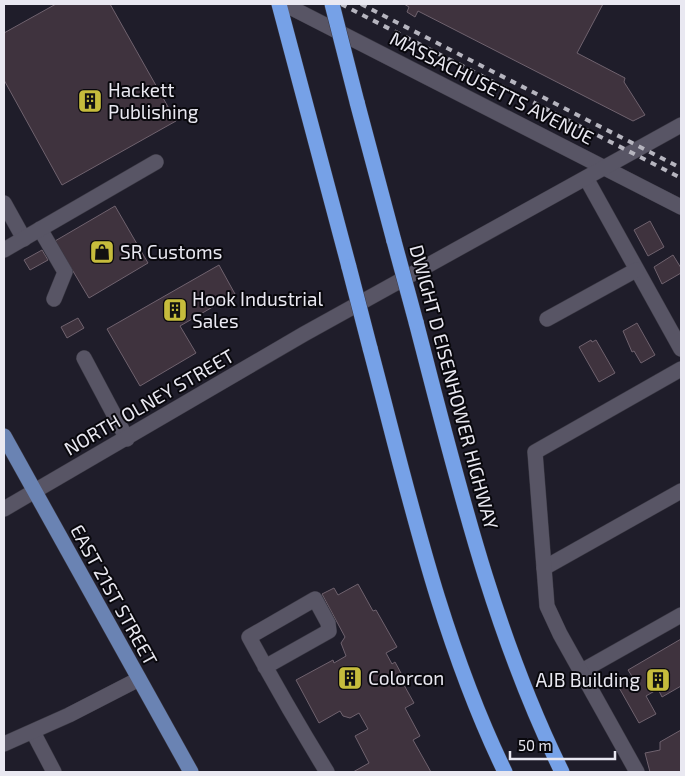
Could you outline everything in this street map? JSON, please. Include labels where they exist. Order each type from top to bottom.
[{"type":"highway","points":[[279,4],[441,609],[468,684],[504,772]]},
{"type":"highway","name":"DWIGHT D EISENHOWER HIGHWAY","points":[[332,4],[492,601],[536,715],[562,772]]},
{"type":"main road","name":"EAST 21ST STREET","points":[[4,436],[191,772]]},
{"type":"street","name":"MASSACHUSETTS AVENUE","points":[[284,4],[681,207]]},
{"type":"street","name":"NORTH OLNEY STREET","points":[[4,510],[304,334],[681,125]]},
{"type":"street","points":[[4,250],[156,162]]},
{"type":"street","points":[[586,178],[681,349]]},
{"type":"street","points":[[4,203],[24,239]]},
{"type":"street","points":[[40,229],[64,272],[54,299]]},
{"type":"street","points":[[547,319],[636,270]]},
{"type":"street","points":[[84,358],[127,439]]},
{"type":"street","points":[[637,772],[580,672],[547,606],[535,452],[681,369]]},
{"type":"street","points":[[544,568],[681,491]]},
{"type":"street","points":[[266,668],[330,631],[328,623],[315,599],[249,637],[266,668],[327,772]]},
{"type":"street","points":[[580,672],[681,615]]},
{"type":"street","points":[[4,744],[33,732],[138,679]]},
{"type":"street","points":[[33,732],[54,772]]},
{"type":"building","name":"Hackett Publishing","points":[[56,4],[110,4],[176,121],[62,185],[4,80],[4,33]]},
{"type":"building","points":[[404,4],[603,4],[577,53],[625,78],[624,82],[645,115],[633,121],[418,11],[415,17],[407,12],[409,7]]},
{"type":"building","name":"SR Customs","points":[[115,206],[148,263],[89,298],[55,241]]},
{"type":"building","points":[[650,221],[664,247],[648,256],[634,230]]},
{"type":"building","points":[[42,250],[48,260],[30,270],[24,260]]},
{"type":"building","points":[[673,255],[681,268],[681,273],[662,284],[654,267]]},
{"type":"building","name":"Hook Industrial Sales","points":[[219,265],[235,294],[180,326],[196,353],[140,386],[107,329]]},
{"type":"building","points":[[78,318],[84,328],[67,338],[61,327]]},
{"type":"building","points":[[637,323],[655,355],[641,363],[634,351],[632,352],[623,331]]},
{"type":"building","points":[[591,340],[592,342],[596,340],[615,373],[599,382],[579,347]]},
{"type":"building","name":"Colorcon","points":[[358,584],[373,611],[376,610],[397,647],[386,653],[392,664],[395,662],[402,675],[399,676],[414,703],[405,708],[420,736],[413,740],[431,772],[353,772],[369,763],[355,736],[368,729],[359,713],[350,718],[343,716],[340,711],[319,723],[296,680],[333,660],[334,663],[346,656],[341,643],[345,637],[322,594],[334,588],[338,595]]},
{"type":"building","name":"AJB Building","points":[[681,639],[681,686],[662,697],[658,689],[646,696],[656,714],[639,723],[617,684],[628,678],[631,684],[635,681],[628,670]]},
{"type":"building","points":[[681,730],[681,772],[650,772],[645,753],[660,750],[660,742]]},
{"type":"railway","points":[[341,4],[681,178]]},
{"type":"railway","points":[[361,4],[681,168]]},
{"type":"place","name":"Hackett Publishing","points":[[90,101]]},
{"type":"place","name":"SR Customs","points":[[102,252]]},
{"type":"place","name":"Hook Industrial Sales","points":[[175,310]]},
{"type":"place","name":"Colorcon","points":[[350,678]]},
{"type":"place","name":"AJB Building","points":[[658,680]]}]
